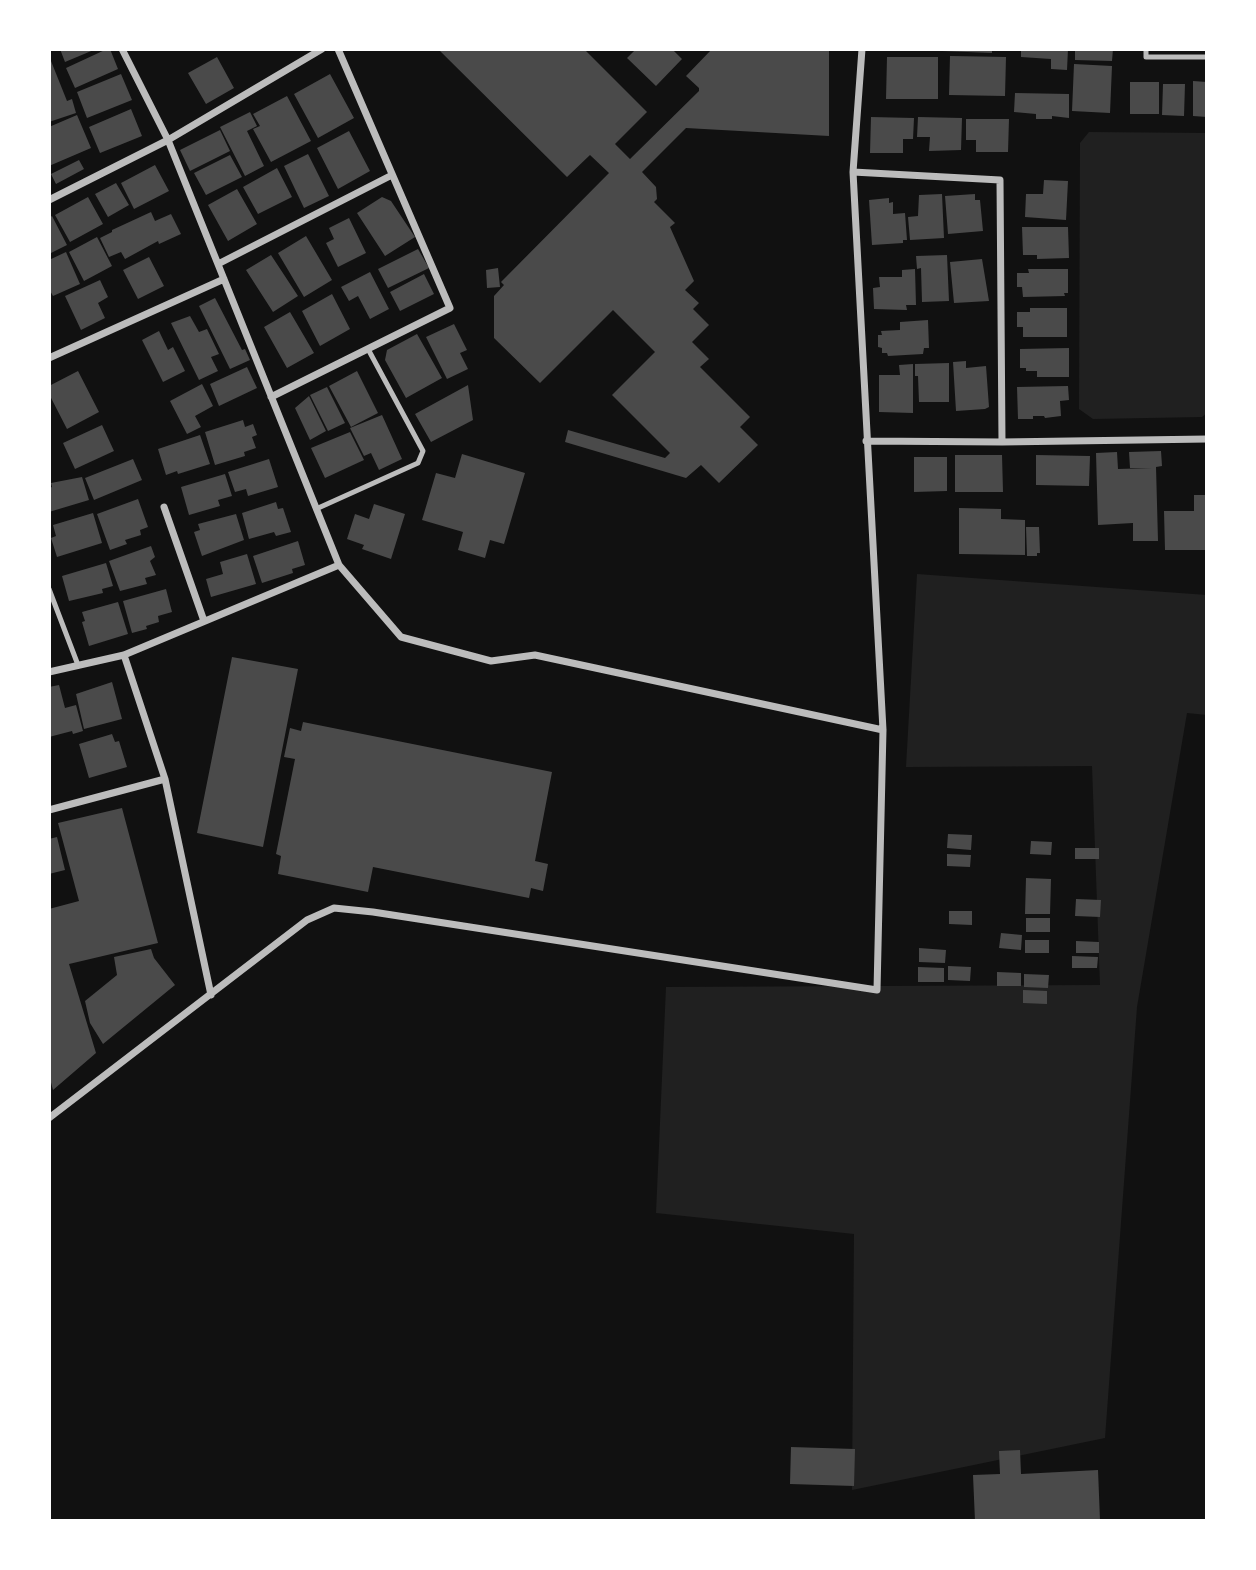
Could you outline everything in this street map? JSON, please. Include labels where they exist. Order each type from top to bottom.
[{"type":"street","points":[[122,49],[167,140],[338,565],[401,637],[491,661],[535,654],[883,730]]},
{"type":"street","points":[[49,200],[167,140],[322,49]]},
{"type":"street","points":[[271,397],[450,308],[338,49]]},
{"type":"street","points":[[49,1118],[287,934],[307,920],[334,908],[877,990],[883,730],[853,172],[862,49]]},
{"type":"street","points":[[853,172],[1000,180],[1002,442]]},
{"type":"street","points":[[218,264],[392,175]]},
{"type":"street","points":[[49,358],[224,279]]},
{"type":"street","points":[[866,441],[1207,439]]},
{"type":"street","points":[[164,507],[204,621]]},
{"type":"street","points":[[49,672],[124,655],[338,565]]},
{"type":"street","points":[[124,655],[165,779],[211,995]]},
{"type":"street","points":[[49,810],[165,779]]},
{"type":"lane","points":[[1146,49],[1146,57],[1207,57]]},
{"type":"lane","points":[[316,509],[418,463],[423,452],[368,349]]},
{"type":"lane","points":[[49,589],[78,665]]},
{"type":"shaded area","points":[[1089,132],[1207,133],[1207,413],[1202,417],[1093,419],[1079,409],[1080,143]]},
{"type":"shaded area","points":[[917,574],[1207,595],[1207,715],[1187,713],[1137,1007],[1105,1438],[852,1490],[854,1234],[656,1213],[666,987],[1100,985],[1092,766],[906,767]]},
{"type":"building","points":[[60,49],[96,49],[65,62]]},
{"type":"building","points":[[110,49],[118,69],[75,88],[66,68]]},
{"type":"building","points":[[438,49],[584,49],[647,112],[615,144],[630,159],[699,91],[686,76],[712,49],[829,49],[829,136],[686,128],[642,172],[656,187],[657,199],[654,202],[675,223],[670,227],[694,281],[685,290],[699,303],[693,309],[709,325],[692,342],[709,359],[700,367],[750,417],[740,427],[758,445],[719,483],[701,465],[686,478],[565,442],[568,430],[665,458],[670,453],[612,395],[655,352],[613,310],[540,383],[494,338],[494,296],[504,285],[501,282],[609,173],[590,155],[567,177]]},
{"type":"building","points":[[636,49],[672,49],[682,59],[656,86],[627,58]]},
{"type":"building","points":[[992,49],[992,53],[942,51]]},
{"type":"building","points":[[1021,49],[1068,49],[1067,70],[1051,69],[1051,59],[1021,57]]},
{"type":"building","points":[[1075,49],[1113,49],[1112,61],[1075,60]]},
{"type":"building","points":[[49,56],[67,101],[72,99],[76,113],[49,122]]},
{"type":"building","points":[[950,56],[1006,57],[1005,96],[949,95]]},
{"type":"building","points":[[217,57],[234,88],[206,104],[188,73]]},
{"type":"building","points":[[887,57],[938,57],[938,99],[886,99]]},
{"type":"building","points":[[1074,64],[1112,66],[1110,113],[1072,111]]},
{"type":"building","points":[[121,74],[132,100],[87,118],[77,92]]},
{"type":"building","points":[[330,74],[354,118],[318,138],[294,94]]},
{"type":"building","points":[[1193,81],[1207,82],[1207,117],[1193,116]]},
{"type":"building","points":[[1130,82],[1159,82],[1159,114],[1130,114]]},
{"type":"building","points":[[1163,84],[1185,84],[1184,116],[1162,115]]},
{"type":"building","points":[[1015,93],[1069,94],[1069,118],[1052,116],[1052,119],[1036,119],[1036,114],[1014,112]]},
{"type":"building","points":[[287,96],[311,141],[271,162],[253,129],[260,126],[253,114]]},
{"type":"building","points":[[131,109],[142,136],[100,153],[89,127]]},
{"type":"building","points":[[250,112],[257,126],[247,131],[264,166],[245,176],[220,127]]},
{"type":"building","points":[[77,115],[91,148],[49,166],[49,127]]},
{"type":"building","points":[[871,117],[914,118],[913,139],[903,139],[903,153],[870,153]]},
{"type":"building","points":[[918,117],[962,118],[961,150],[929,151],[930,137],[917,137]]},
{"type":"building","points":[[966,119],[1009,119],[1008,152],[976,152],[976,140],[966,140]]},
{"type":"building","points":[[220,130],[230,151],[190,171],[180,150]]},
{"type":"building","points":[[349,131],[370,171],[338,189],[317,148]]},
{"type":"building","points":[[308,154],[329,196],[304,208],[284,166]]},
{"type":"building","points":[[230,155],[242,177],[206,195],[194,173]]},
{"type":"building","points":[[79,160],[84,169],[56,184],[51,174]]},
{"type":"building","points":[[155,165],[169,191],[134,209],[121,183]]},
{"type":"building","points":[[277,168],[292,197],[258,214],[243,187]]},
{"type":"building","points":[[1044,180],[1068,181],[1066,220],[1025,217],[1026,194],[1043,194]]},
{"type":"building","points":[[116,183],[129,205],[108,217],[95,194]]},
{"type":"building","points":[[237,189],[257,224],[228,241],[208,205]]},
{"type":"building","points":[[942,194],[944,238],[910,240],[908,217],[918,216],[919,195]]},
{"type":"building","points":[[975,194],[975,200],[980,200],[983,231],[948,234],[945,196]]},
{"type":"building","points":[[88,197],[103,224],[70,242],[55,215]]},
{"type":"building","points":[[382,197],[391,201],[415,237],[385,256],[357,213]]},
{"type":"building","points":[[889,198],[889,203],[893,202],[893,214],[905,213],[907,240],[903,240],[903,243],[872,245],[869,200]]},
{"type":"building","points":[[151,212],[155,221],[171,214],[181,234],[159,244],[158,241],[125,259],[121,252],[109,257],[100,238]]},
{"type":"building","points":[[52,216],[67,245],[49,254],[49,218]]},
{"type":"building","points":[[349,218],[366,253],[338,267],[326,243],[334,239],[329,228]]},
{"type":"building","points":[[1022,227],[1068,227],[1069,258],[1037,259],[1037,255],[1023,255]]},
{"type":"building","points":[[306,236],[332,280],[304,297],[278,253]]},
{"type":"building","points":[[97,237],[112,266],[84,281],[69,252]]},
{"type":"building","points":[[418,249],[429,268],[388,288],[378,269]]},
{"type":"building","points":[[66,252],[80,284],[53,296],[49,289],[49,260]]},
{"type":"building","points":[[271,255],[298,296],[273,312],[246,270]]},
{"type":"building","points":[[947,255],[949,301],[922,302],[921,268],[917,269],[916,256]]},
{"type":"building","points":[[149,257],[164,286],[138,299],[123,270]]},
{"type":"building","points":[[982,259],[989,301],[954,303],[950,262]]},
{"type":"building","points":[[498,268],[500,287],[487,288],[486,270]]},
{"type":"building","points":[[915,269],[916,305],[906,305],[907,310],[874,309],[873,288],[880,287],[879,277],[902,277],[902,270]]},
{"type":"building","points":[[1028,269],[1068,269],[1068,293],[1064,293],[1065,296],[1023,297],[1022,287],[1017,287],[1017,273],[1029,273]]},
{"type":"building","points":[[370,272],[389,309],[370,319],[358,296],[349,301],[341,287]]},
{"type":"building","points":[[424,274],[434,294],[400,311],[390,292]]},
{"type":"building","points":[[100,280],[108,297],[98,303],[105,318],[81,330],[65,296]]},
{"type":"building","points":[[332,294],[350,329],[320,346],[302,311]]},
{"type":"building","points":[[215,298],[250,360],[230,369],[199,306]]},
{"type":"building","points":[[1030,308],[1067,308],[1067,337],[1023,337],[1023,327],[1017,327],[1017,312],[1030,312]]},
{"type":"building","points":[[290,312],[314,353],[287,368],[264,327]]},
{"type":"building","points":[[190,316],[199,332],[207,329],[219,354],[211,357],[218,371],[199,380],[171,323]]},
{"type":"building","points":[[928,320],[929,348],[924,348],[923,354],[888,356],[878,347],[878,335],[882,335],[881,331],[900,330],[900,322]]},
{"type":"building","points":[[454,324],[467,350],[460,353],[468,369],[447,379],[426,337]]},
{"type":"building","points":[[159,331],[168,350],[173,347],[185,371],[163,382],[142,340]]},
{"type":"building","points":[[417,334],[442,378],[406,398],[385,360],[387,350]]},
{"type":"building","points":[[1069,348],[1069,377],[1037,377],[1037,371],[1020,368],[1020,349]]},
{"type":"building","points":[[966,361],[966,368],[986,366],[989,407],[985,409],[956,411],[953,362]]},
{"type":"building","points":[[949,363],[949,402],[919,402],[915,364]]},
{"type":"building","points":[[913,364],[913,413],[879,412],[879,375],[900,375],[899,365]]},
{"type":"building","points":[[247,367],[257,388],[219,406],[210,384]]},
{"type":"building","points":[[78,371],[99,412],[67,429],[49,394],[49,386]]},
{"type":"building","points":[[357,371],[378,413],[351,427],[329,386]]},
{"type":"building","points":[[202,384],[213,406],[195,416],[201,427],[187,434],[170,401]]},
{"type":"building","points":[[468,385],[473,420],[431,442],[415,414]]},
{"type":"building","points":[[1068,386],[1069,400],[1060,401],[1061,416],[1018,419],[1017,387]]},
{"type":"building","points":[[327,387],[345,423],[328,431],[310,395]]},
{"type":"building","points":[[309,396],[326,431],[310,440],[295,408]]},
{"type":"building","points":[[382,415],[402,459],[379,470],[371,453],[364,456],[350,428]]},
{"type":"building","points":[[243,420],[245,427],[253,424],[257,435],[252,437],[256,448],[244,452],[245,456],[215,465],[205,432]]},
{"type":"building","points":[[102,425],[114,451],[75,469],[63,443]]},
{"type":"building","points":[[350,432],[364,460],[325,478],[311,448]]},
{"type":"building","points":[[200,435],[210,464],[166,475],[158,449]]},
{"type":"building","points":[[1161,451],[1162,466],[1156,467],[1158,541],[1133,541],[1133,523],[1098,525],[1096,453],[1117,452],[1118,469],[1152,468],[1130,468],[1129,452]]},
{"type":"building","points":[[462,454],[525,473],[504,544],[490,540],[485,558],[458,550],[463,532],[422,520],[436,473],[455,478]]},
{"type":"building","points":[[955,455],[1002,455],[1003,492],[955,492]]},
{"type":"building","points":[[1036,455],[1090,456],[1089,486],[1036,485]]},
{"type":"building","points":[[914,457],[947,457],[947,491],[914,492]]},
{"type":"building","points":[[133,459],[142,480],[94,500],[85,478]]},
{"type":"building","points":[[269,459],[278,487],[248,496],[246,489],[235,492],[228,472]]},
{"type":"building","points":[[225,474],[232,496],[218,500],[220,506],[189,515],[181,487]]},
{"type":"building","points":[[82,477],[89,500],[49,512],[51,483]]},
{"type":"building","points":[[1194,495],[1207,495],[1207,550],[1165,550],[1164,511],[1194,511]]},
{"type":"building","points":[[138,499],[148,527],[140,530],[141,535],[125,540],[127,544],[110,550],[97,514]]},
{"type":"building","points":[[276,502],[278,509],[283,508],[291,532],[276,536],[274,532],[249,539],[242,513]]},
{"type":"building","points":[[374,504],[405,514],[391,559],[362,549],[364,545],[347,539],[355,514],[369,519]]},
{"type":"building","points":[[959,508],[1001,509],[1001,519],[1025,520],[1025,555],[959,554]]},
{"type":"building","points":[[93,513],[102,543],[57,557],[51,538],[56,536],[53,525]]},
{"type":"building","points":[[236,514],[244,540],[202,556],[194,532],[200,530],[198,524]]},
{"type":"building","points":[[1026,527],[1039,527],[1040,553],[1037,553],[1037,556],[1027,556]]},
{"type":"building","points":[[298,541],[305,565],[292,569],[293,573],[262,583],[253,556]]},
{"type":"building","points":[[151,546],[155,557],[150,561],[156,575],[145,578],[147,584],[120,591],[109,561]]},
{"type":"building","points":[[247,554],[256,584],[211,597],[206,579],[223,574],[220,562]]},
{"type":"building","points":[[106,563],[113,586],[102,589],[103,593],[69,601],[62,576]]},
{"type":"building","points":[[166,589],[172,612],[158,616],[159,622],[146,626],[147,629],[132,633],[123,601]]},
{"type":"building","points":[[118,602],[128,634],[89,646],[82,612]]},
{"type":"building","points":[[232,657],[298,669],[263,847],[197,833]]},
{"type":"building","points":[[112,682],[122,719],[84,729],[76,694]]},
{"type":"building","points":[[59,685],[65,708],[76,705],[83,731],[49,737],[49,687]]},
{"type":"building","points":[[303,722],[552,772],[535,861],[548,864],[543,891],[531,888],[529,898],[373,867],[368,892],[278,874],[281,856],[276,854],[295,759],[284,757],[290,728],[301,731]]},
{"type":"building","points":[[112,734],[115,742],[119,741],[127,767],[89,778],[79,744]]},
{"type":"building","points":[[122,808],[158,943],[69,964],[96,1053],[53,1090],[49,1075],[49,909],[79,901],[58,823]]},
{"type":"building","points":[[948,834],[972,835],[971,850],[947,848]]},
{"type":"building","points":[[57,837],[65,870],[49,874],[49,839]]},
{"type":"building","points":[[1031,841],[1052,842],[1051,855],[1030,854]]},
{"type":"building","points":[[1075,848],[1099,848],[1099,859],[1075,859]]},
{"type":"building","points":[[947,854],[971,855],[970,867],[947,866]]},
{"type":"building","points":[[1026,878],[1051,879],[1050,914],[1025,914]]},
{"type":"building","points":[[1076,899],[1101,900],[1100,917],[1075,916]]},
{"type":"building","points":[[949,911],[972,911],[972,925],[949,924]]},
{"type":"building","points":[[1026,918],[1050,918],[1050,932],[1026,932]]},
{"type":"building","points":[[1001,933],[1022,935],[1021,950],[999,948]]},
{"type":"building","points":[[1025,940],[1049,940],[1049,953],[1025,953]]},
{"type":"building","points":[[1076,941],[1099,942],[1099,953],[1076,953]]},
{"type":"building","points":[[919,948],[946,950],[945,963],[919,962]]},
{"type":"building","points":[[151,949],[154,958],[175,985],[103,1044],[90,1023],[85,1001],[117,975],[114,957]]},
{"type":"building","points":[[1072,956],[1098,957],[1097,968],[1072,968]]},
{"type":"building","points":[[948,966],[971,967],[970,981],[948,980]]},
{"type":"building","points":[[918,967],[944,968],[944,982],[918,982]]},
{"type":"building","points":[[997,972],[1021,973],[1021,986],[997,986]]},
{"type":"building","points":[[1024,974],[1049,975],[1048,988],[1024,987]]},
{"type":"building","points":[[1023,990],[1047,991],[1047,1004],[1023,1003]]},
{"type":"building","points":[[791,1447],[855,1449],[854,1486],[790,1484]]},
{"type":"building","points":[[1020,1450],[1021,1474],[1098,1470],[1100,1520],[975,1521],[973,1475],[1000,1474],[999,1451]]}]
